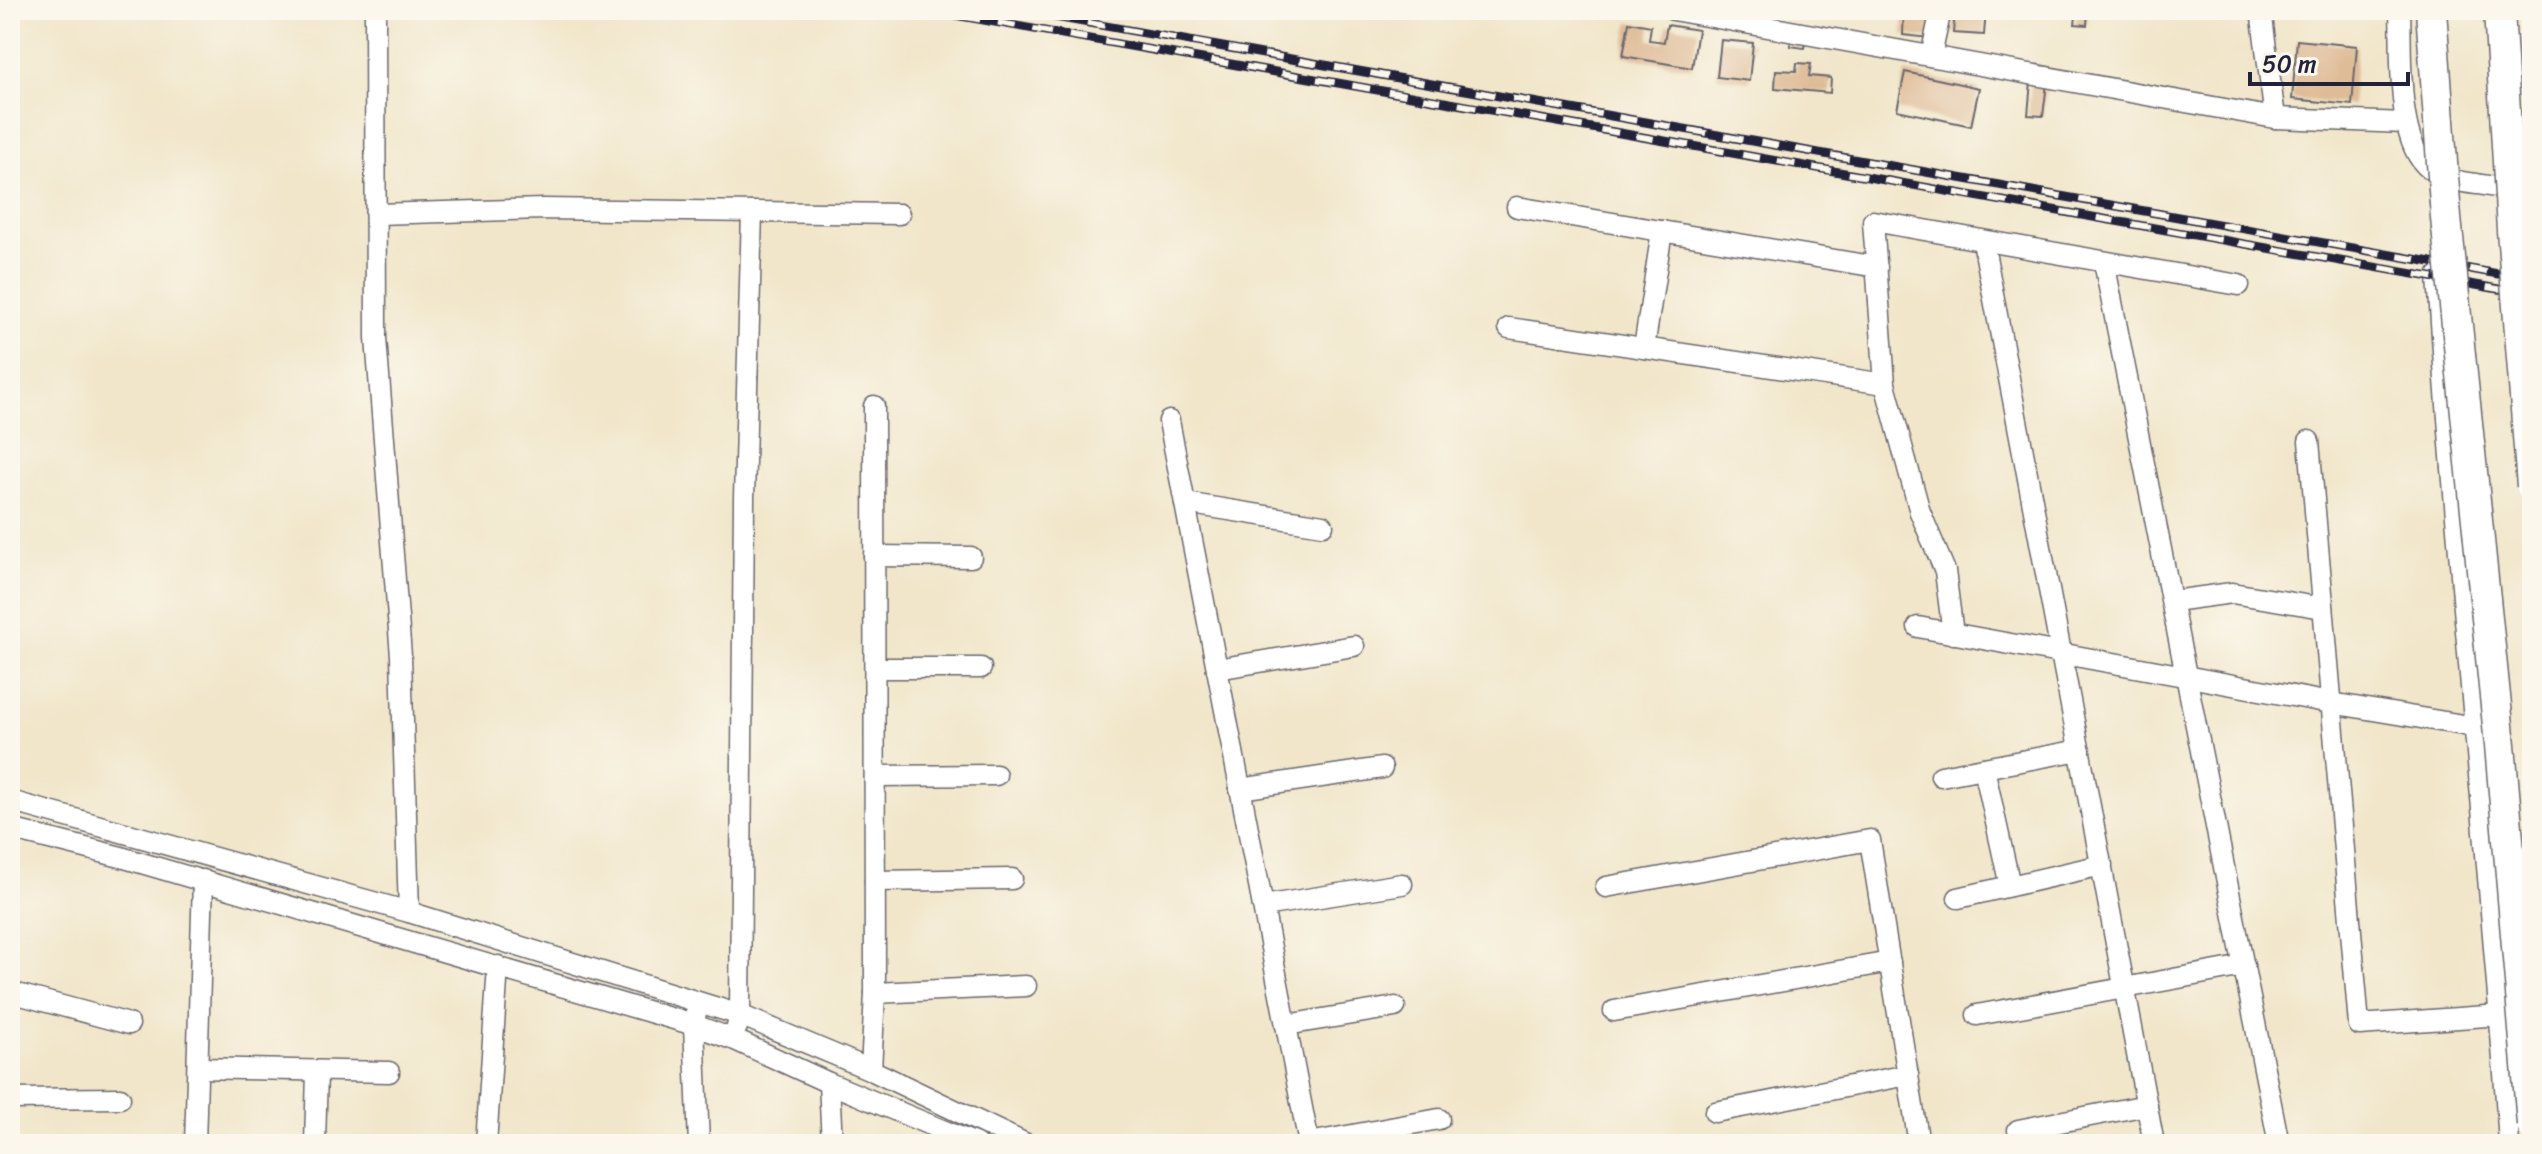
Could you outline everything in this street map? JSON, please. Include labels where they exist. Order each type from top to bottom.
[{"type":"highway","points":[[2431,10],[2446,218],[2500,745],[2532,1124]]},
{"type":"highway","points":[[2499,10],[2532,486]]},
{"type":"street","points":[[375,10],[377,351],[401,656],[409,912]]},
{"type":"street","points":[[1673,10],[2275,118],[2405,123]]},
{"type":"street","points":[[1931,56],[1941,10]]},
{"type":"street","points":[[2261,10],[2275,118]]},
{"type":"street","points":[[2400,10],[2405,123],[2417,156],[2428,168],[2458,182],[2518,191],[2532,190]]},
{"type":"street","points":[[2428,168],[2501,1015],[2509,1144]]},
{"type":"street","points":[[1517,207],[1877,267]]},
{"type":"street","points":[[377,214],[513,209],[899,214]]},
{"type":"street","points":[[735,1040],[740,1015],[744,498],[752,212]]},
{"type":"street","points":[[1953,634],[1945,571],[1920,512],[1885,384],[1873,221],[2239,285]]},
{"type":"street","points":[[1644,348],[1662,231]]},
{"type":"street","points":[[1983,241],[2154,1144]]},
{"type":"street","points":[[2104,262],[2279,1144]]},
{"type":"street","points":[[1509,328],[1885,384]]},
{"type":"street","points":[[871,1070],[875,993],[874,406]]},
{"type":"street","points":[[1169,421],[1309,1144],[1439,1119]]},
{"type":"street","points":[[2309,441],[2359,1025],[2501,1015]]},
{"type":"street","points":[[1185,503],[1323,525]]},
{"type":"street","points":[[874,556],[971,557]]},
{"type":"street","points":[[2173,601],[2232,593],[2323,608]]},
{"type":"street","points":[[1918,627],[2475,727]]},
{"type":"street","points":[[1217,669],[1354,646]]},
{"type":"street","points":[[875,668],[981,668]]},
{"type":"street","points":[[1941,776],[2080,750]]},
{"type":"street","points":[[1240,789],[1382,768]]},
{"type":"street","points":[[1984,768],[2010,886]]},
{"type":"street","points":[[875,776],[996,775]]},
{"type":"street","points":[[10,801],[409,912],[740,1015],[871,1070],[1026,1144]]},
{"type":"street","points":[[10,829],[203,880],[694,1025],[969,1142]]},
{"type":"street","points":[[1606,887],[1870,840],[1919,1144]]},
{"type":"street","points":[[1958,898],[2102,865]]},
{"type":"street","points":[[875,881],[1012,879]]},
{"type":"street","points":[[195,1144],[203,880]]},
{"type":"street","points":[[1263,906],[1402,884]]},
{"type":"street","points":[[1614,1011],[1890,962]]},
{"type":"street","points":[[486,1144],[498,966]]},
{"type":"street","points":[[1977,1015],[2244,966]]},
{"type":"street","points":[[875,993],[1026,986]]},
{"type":"street","points":[[10,992],[129,1024]]},
{"type":"street","points":[[698,1002],[694,1025],[699,1144]]},
{"type":"street","points":[[1286,1025],[1395,1007]]},
{"type":"street","points":[[198,1068],[389,1072]]},
{"type":"street","points":[[315,1144],[317,1071]]},
{"type":"street","points":[[1715,1112],[1908,1075]]},
{"type":"street","points":[[829,1083],[832,1144]]},
{"type":"street","points":[[10,1099],[120,1098]]},
{"type":"street","points":[[2018,1130],[2147,1105]]},
{"type":"building","points":[[1904,10],[1934,10],[1930,38],[1903,35]]},
{"type":"building","points":[[1955,10],[1986,10],[1984,35],[1953,33]]},
{"type":"building","points":[[2077,10],[2088,10],[2087,25],[2075,24]]},
{"type":"building","points":[[1629,22],[1651,26],[1649,40],[1664,42],[1667,25],[1698,30],[1692,68],[1623,56]]},
{"type":"building","points":[[1792,37],[1806,39],[1804,48],[1790,46]]},
{"type":"building","points":[[1721,40],[1753,43],[1749,81],[1717,77]]},
{"type":"building","points":[[2297,40],[2357,46],[2352,105],[2292,99]]},
{"type":"building","points":[[1797,63],[1811,64],[1809,76],[1831,78],[1830,93],[1775,88],[1776,70],[1796,71]]},
{"type":"building","points":[[1905,72],[1979,88],[1971,126],[1897,110]]},
{"type":"building","points":[[2031,81],[2047,83],[2043,116],[2028,115]]},
{"type":"railway","points":[[927,10],[2532,295]]},
{"type":"railway","points":[[1016,10],[2532,280]]}]
